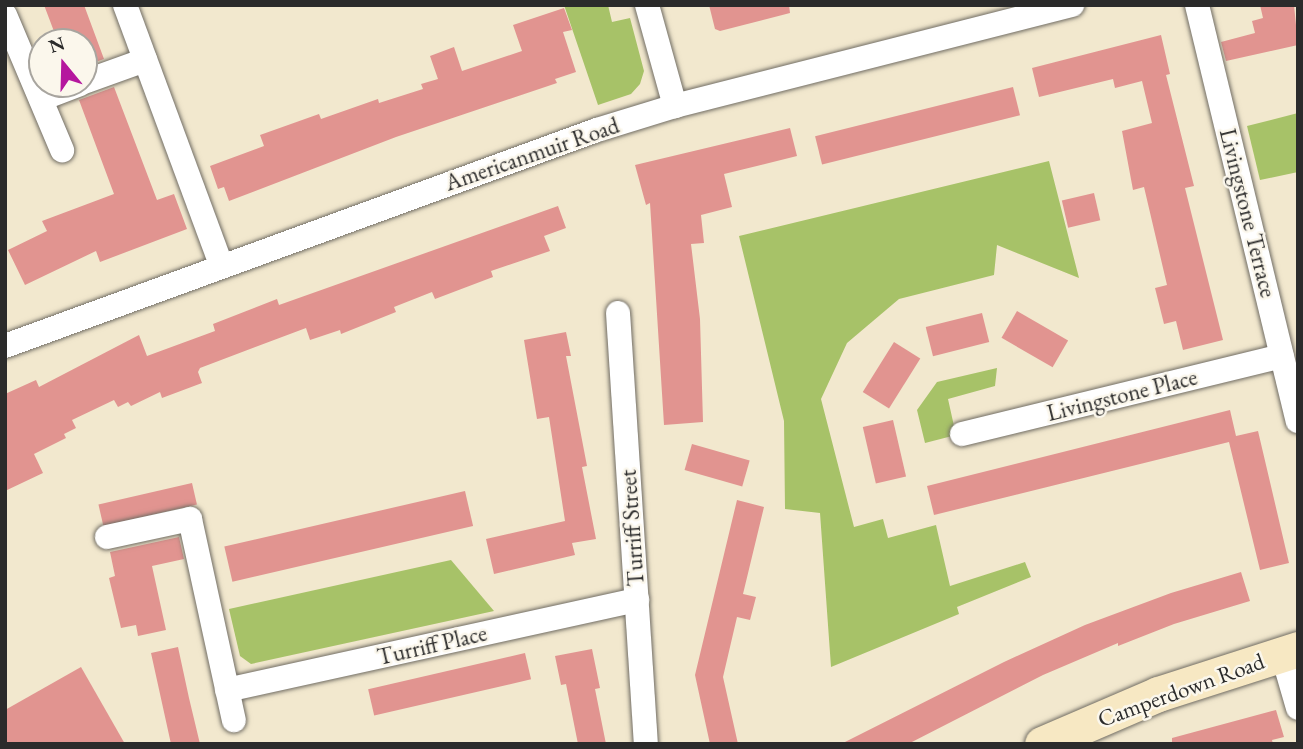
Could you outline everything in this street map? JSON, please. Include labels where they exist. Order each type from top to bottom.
[{"type":"street","points":[[125,5],[221,265]]},
{"type":"street","points":[[647,5],[675,106]]},
{"type":"street","name":"Americanmuir Road","points":[[8,339],[675,106],[1072,5]]},
{"type":"street","name":"Livingstone Terrace","points":[[1197,5],[1298,421]]},
{"type":"street","points":[[5,15],[62,150]]},
{"type":"street","points":[[98,77],[145,60]]},
{"type":"street","name":"Turriff Street","points":[[618,313],[646,744]]},
{"type":"street","name":"Livingstone Place","points":[[962,434],[1282,356]]},
{"type":"street","points":[[107,537],[190,519],[234,720]]},
{"type":"street","name":"Turriff Place","points":[[228,690],[637,600]]},
{"type":"street","name":"Camperdown Road","points":[[1042,744],[1158,694],[1290,651],[1298,708]]},
{"type":"green space","points":[[564,5],[608,5],[612,22],[630,18],[644,71],[640,84],[631,94],[598,105]]},
{"type":"green space","points":[[1298,113],[1298,172],[1260,180],[1247,126]]},
{"type":"green space","points":[[1049,161],[1079,278],[997,245],[994,275],[899,299],[847,343],[821,399],[854,527],[883,519],[888,538],[936,525],[950,586],[1025,562],[1031,577],[957,607],[959,614],[831,667],[820,513],[785,509],[784,421],[739,236]]},
{"type":"green space","points":[[997,368],[995,386],[948,399],[956,435],[925,443],[917,410],[937,382]]},
{"type":"green space","points":[[451,560],[494,611],[251,664],[240,656],[229,609]]},
{"type":"building","points":[[44,5],[84,5],[93,28],[53,28]]},
{"type":"building","points":[[709,5],[789,5],[790,13],[720,31],[715,29]]},
{"type":"building","points":[[1260,5],[1294,5],[1298,45],[1226,61],[1221,42],[1255,33],[1252,21],[1263,18]]},
{"type":"building","points":[[564,8],[572,30],[563,32],[576,72],[555,79],[557,83],[396,137],[229,201],[224,187],[218,189],[210,166],[264,146],[260,135],[319,114],[321,119],[378,99],[379,103],[423,89],[421,84],[438,79],[430,56],[454,47],[462,71],[522,51],[513,25]]},
{"type":"building","points":[[1161,35],[1170,74],[1166,75],[1194,186],[1185,188],[1223,340],[1183,350],[1176,321],[1164,324],[1155,288],[1167,285],[1144,187],[1133,190],[1122,131],[1152,123],[1142,81],[1115,88],[1113,79],[1039,97],[1032,68]]},
{"type":"building","points":[[98,43],[104,59],[98,61]]},
{"type":"building","points":[[114,87],[157,200],[174,194],[187,229],[100,262],[96,251],[25,285],[8,250],[47,231],[42,221],[114,194],[79,100],[98,98],[98,93]]},
{"type":"building","points":[[1013,87],[1020,115],[822,164],[815,136]]},
{"type":"building","points":[[790,128],[797,156],[724,174],[732,207],[701,215],[704,243],[691,244],[700,319],[703,422],[664,425],[650,203],[646,205],[635,165]]},
{"type":"building","points":[[1094,193],[1100,220],[1068,228],[1062,200]]},
{"type":"building","points":[[558,206],[566,228],[544,236],[550,251],[491,271],[493,277],[435,299],[432,292],[394,307],[396,312],[341,334],[340,330],[310,340],[306,328],[200,368],[198,372],[202,383],[162,398],[160,392],[131,406],[128,402],[118,407],[114,400],[72,420],[76,428],[64,434],[66,438],[34,454],[43,473],[5,491],[5,394],[36,380],[39,387],[139,335],[147,356],[215,331],[213,324],[277,299],[279,305]]},
{"type":"building","points":[[1017,311],[1068,340],[1053,367],[1002,338]]},
{"type":"building","points":[[982,313],[989,342],[933,356],[926,327]]},
{"type":"building","points":[[566,332],[571,356],[566,356],[587,466],[582,467],[596,539],[572,543],[575,555],[494,574],[486,539],[565,521],[549,417],[537,419],[524,340]]},
{"type":"building","points":[[894,342],[920,358],[889,408],[863,392]]},
{"type":"building","points":[[1230,410],[1236,436],[1258,431],[1289,563],[1260,570],[1229,442],[934,515],[927,486]]},
{"type":"building","points":[[893,420],[906,477],[876,483],[863,427]]},
{"type":"building","points":[[692,444],[750,461],[742,486],[685,470]]},
{"type":"building","points":[[192,483],[197,504],[103,526],[98,505]]},
{"type":"building","points":[[465,491],[473,526],[232,582],[224,547]]},
{"type":"building","points":[[737,500],[764,507],[743,594],[756,597],[750,620],[737,617],[723,677],[738,744],[710,744],[695,675]]},
{"type":"building","points":[[179,537],[184,559],[152,566],[166,630],[138,636],[136,625],[121,628],[109,578],[115,576],[110,552]]},
{"type":"building","points":[[1241,572],[1250,601],[1174,624],[1118,646],[1118,643],[1043,675],[908,744],[841,744],[1004,662],[1085,625],[1171,593]]},
{"type":"building","points":[[178,647],[200,744],[171,744],[151,653]]},
{"type":"building","points":[[592,649],[600,688],[595,689],[606,744],[578,744],[566,684],[561,685],[555,656]]},
{"type":"building","points":[[525,653],[531,679],[374,716],[368,689]]},
{"type":"building","points":[[81,667],[125,744],[5,744],[5,710]]},
{"type":"building","points":[[1276,710],[1284,737],[1272,740],[1273,744],[1172,744],[1172,738]]}]
